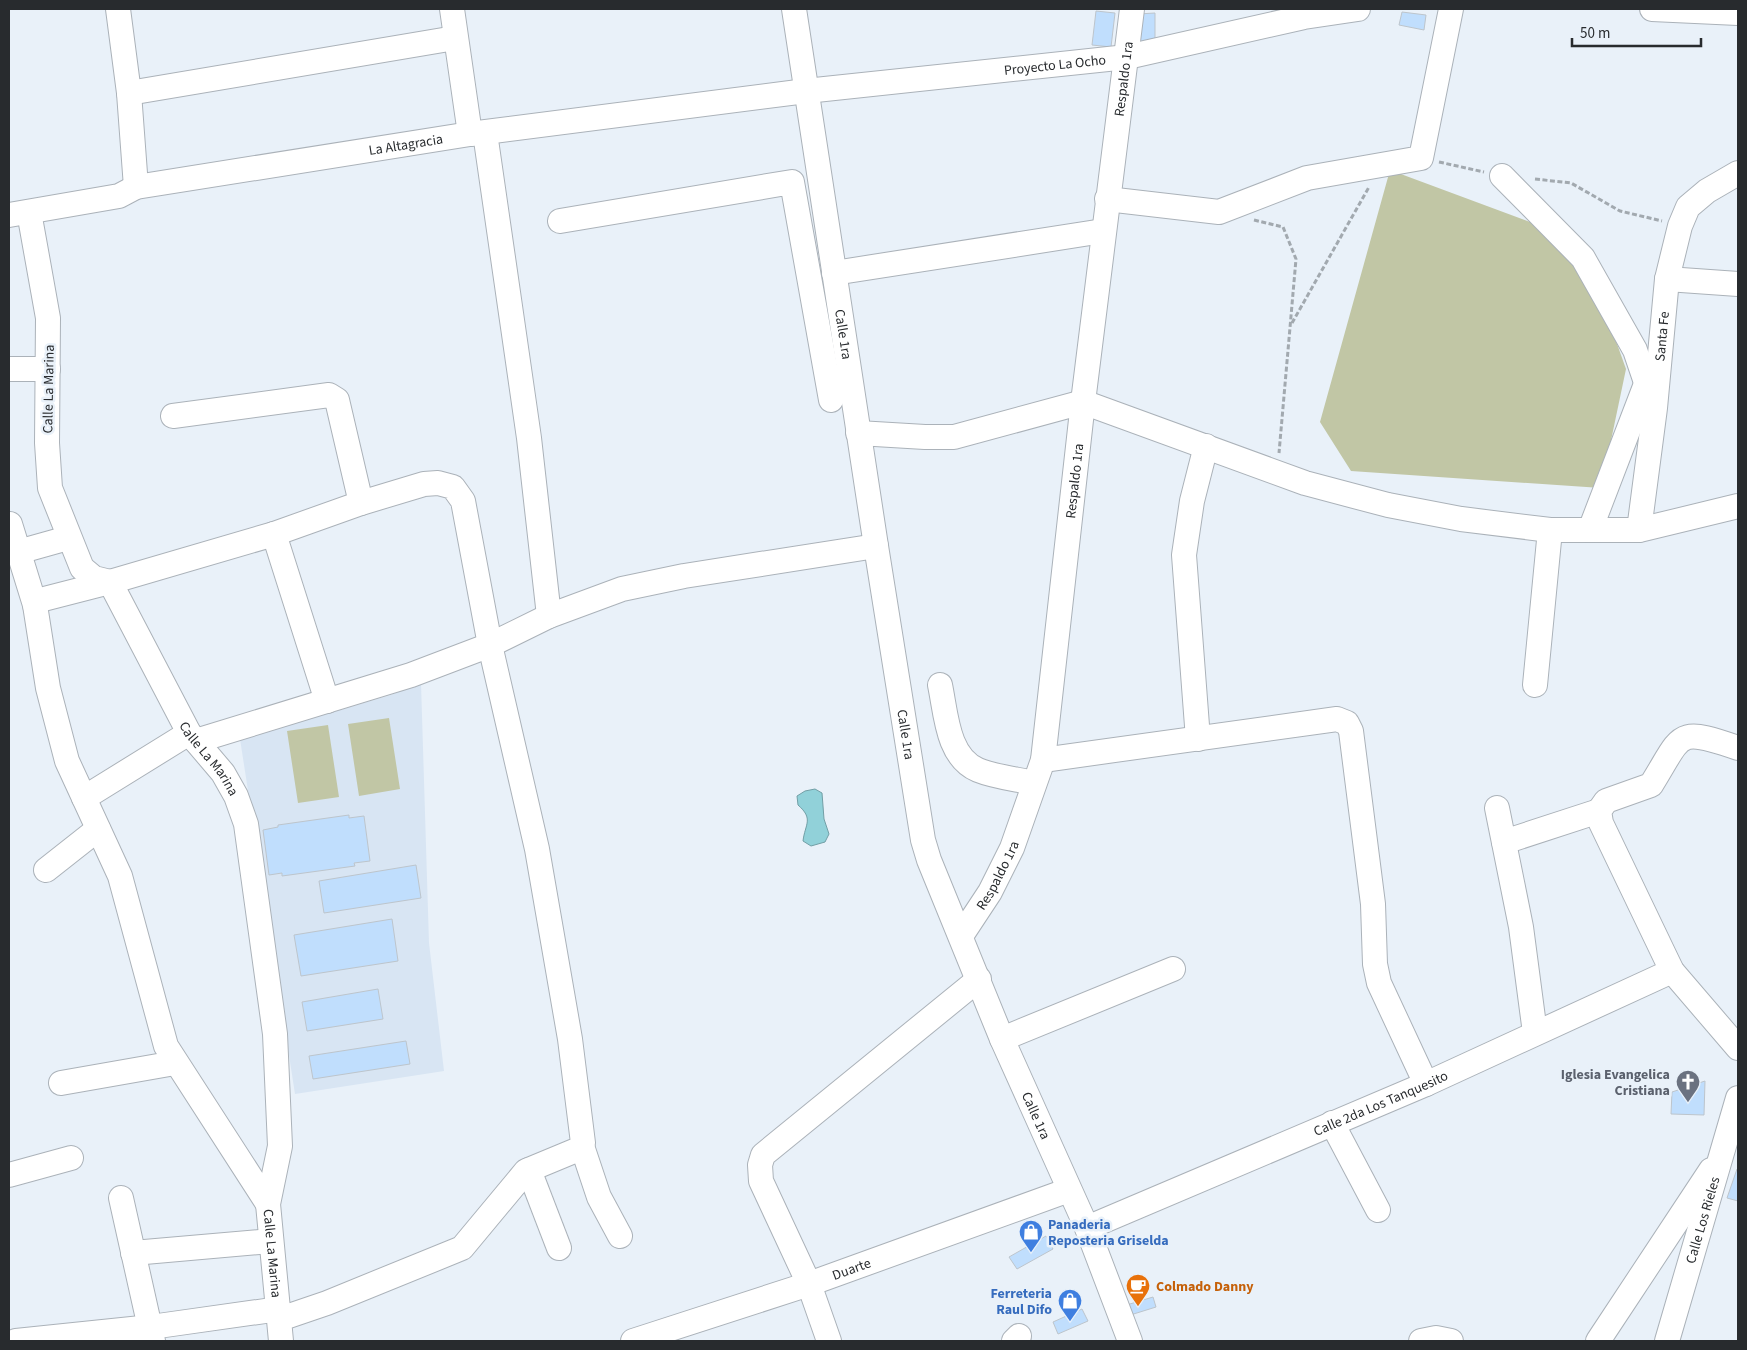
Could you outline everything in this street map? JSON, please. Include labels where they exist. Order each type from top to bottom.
[{"type":"street","points":[[118,9],[136,187]]},
{"type":"street","points":[[452,9],[455,38],[478,134],[529,438],[549,616]]},
{"type":"street","name":"Calle 1ra","points":[[794,9],[858,433],[922,832],[929,860],[1002,1039],[1087,1228],[1130,1341]]},
{"type":"street","name":"Respaldo 1ra","points":[[961,936],[990,892],[1012,848],[1043,760],[1103,231],[1132,9]]},
{"type":"street","name":"Proyecto La Ocho","points":[[806,91],[1127,57],[1304,13],[1358,9]]},
{"type":"street","points":[[1107,199],[1219,212],[1307,178],[1421,158],[1451,9]]},
{"type":"street","points":[[1652,9],[1738,13]]},
{"type":"street","points":[[128,93],[455,38]]},
{"type":"street","name":"La Altagracia","points":[[19,214],[119,196],[136,187],[478,134],[806,91]]},
{"type":"street","name":"Santa Fe","points":[[1639,530],[1655,408],[1667,279],[1680,226],[1688,207],[1707,191],[1738,173]]},
{"type":"street","points":[[1502,176],[1583,258],[1635,350],[1655,408]]},
{"type":"street","points":[[560,222],[819,179]]},
{"type":"street","points":[[792,182],[831,400]]},
{"type":"street","name":"Calle La Marina","points":[[19,214],[48,318],[47,443],[50,488],[68,538],[82,568],[94,578],[110,582],[193,737],[223,773],[236,796],[246,824],[275,1034],[280,1146],[268,1204],[280,1323]]},
{"type":"street","points":[[834,274],[1103,231]]},
{"type":"street","points":[[1667,279],[1738,284]]},
{"type":"street","points":[[9,370],[48,369]]},
{"type":"street","points":[[1590,530],[1646,384]]},
{"type":"street","points":[[173,416],[329,395],[337,400],[361,503]]},
{"type":"street","points":[[858,433],[925,438],[954,437],[1083,402],[1305,483],[1388,505],[1461,519],[1550,530],[1639,530],[1738,506]]},
{"type":"street","points":[[1198,739],[1184,555],[1192,500],[1206,446]]},
{"type":"street","points":[[35,605],[40,600],[110,582],[274,534],[361,503],[424,484],[438,483],[453,487],[463,501],[490,645],[537,849],[570,1039],[582,1146],[599,1197],[620,1236]]},
{"type":"street","points":[[10,524],[35,605],[48,688],[67,761],[120,876],[166,1046],[268,1204]]},
{"type":"street","points":[[1535,685],[1550,530]]},
{"type":"street","points":[[274,534],[327,701]]},
{"type":"street","points":[[18,552],[68,538]]},
{"type":"street","points":[[84,798],[193,737],[327,701],[411,675],[490,645],[549,616],[622,589],[684,576],[876,546]]},
{"type":"street","points":[[940,685],[952,741],[959,754],[978,770],[1034,783]]},
{"type":"street","points":[[1043,760],[1337,719],[1346,723],[1351,731],[1373,904],[1375,964],[1379,982],[1426,1084]]},
{"type":"street","points":[[1504,842],[1599,811],[1606,801],[1651,785],[1671,748],[1680,740],[1690,736],[1707,737],[1738,748]]},
{"type":"street","points":[[1497,808],[1521,928],[1535,1034]]},
{"type":"street","points":[[1599,811],[1600,823],[1672,971],[1738,1048]]},
{"type":"street","points":[[46,870],[98,829]]},
{"type":"street","points":[[1002,1039],[1173,969]]},
{"type":"street","name":"Calle 2da Los Tanquesito","points":[[1087,1228],[1426,1084],[1672,971]]},
{"type":"street","points":[[829,1341],[809,1284],[761,1180],[760,1166],[763,1155],[978,979]]},
{"type":"street","points":[[61,1083],[175,1062]]},
{"type":"street","name":"Calle Los Rieles","points":[[1668,1341],[1731,1150],[1738,1098]]},
{"type":"street","points":[[1332,1123],[1378,1210]]},
{"type":"street","points":[[16,1341],[152,1334],[280,1323],[462,1248],[529,1170],[582,1146]]},
{"type":"street","points":[[1598,1341],[1731,1150]]},
{"type":"street","points":[[9,1175],[71,1158]]},
{"type":"street","points":[[529,1170],[559,1248]]},
{"type":"street","name":"Duarte","points":[[633,1341],[809,1284],[1069,1190]]},
{"type":"street","points":[[122,1198],[152,1334]]},
{"type":"street","points":[[133,1253],[271,1241]]},
{"type":"street","points":[[1421,1341],[1436,1338],[1451,1341]]},
{"type":"path","points":[[1421,158],[1502,176],[1571,183],[1620,211],[1680,226]]},
{"type":"path","points":[[1290,326],[1382,165]]},
{"type":"path","points":[[1219,212],[1283,227],[1296,259],[1277,473]]},
{"type":"shaded area","points":[[421,683],[429,943],[444,1071],[295,1094],[240,739],[391,695]]},
{"type":"green space","points":[[1390,170],[1538,225],[1597,288],[1626,369],[1601,488],[1351,471],[1320,422]]},
{"type":"green space","points":[[389,718],[400,789],[359,796],[348,724]]},
{"type":"green space","points":[[328,725],[339,797],[298,803],[287,731]]},
{"type":"water","points":[[815,789],[822,793],[824,819],[829,834],[825,842],[811,846],[803,841],[807,818],[798,805],[797,796],[805,791]]},
{"type":"building","points":[[1096,11],[1115,13],[1111,47],[1092,45]]},
{"type":"building","points":[[1402,12],[1426,15],[1424,30],[1399,25]]},
{"type":"building","points":[[1155,13],[1155,42],[1138,42],[1138,14]]},
{"type":"building","points":[[349,815],[349,818],[364,816],[370,861],[354,863],[355,866],[282,876],[282,873],[269,875],[263,830],[278,827],[278,825]]},
{"type":"building","points":[[416,865],[421,898],[324,913],[319,881]]},
{"type":"building","points":[[392,919],[398,961],[301,976],[294,935]]},
{"type":"building","points":[[378,989],[383,1019],[307,1031],[302,1002]]},
{"type":"building","points":[[406,1041],[410,1064],[313,1079],[309,1056]]},
{"type":"building","name":"Iglesia Evangelica Cristiana","points":[[1705,1081],[1704,1115],[1671,1114],[1672,1092]]},
{"type":"building","points":[[1738,1169],[1738,1201],[1727,1198]]},
{"type":"building","name":"Panaderia Reposteria Griselda","points":[[1046,1236],[1053,1249],[1017,1269],[1009,1257]]},
{"type":"building","name":"Colmado Danny","points":[[1153,1297],[1156,1307],[1124,1317],[1120,1307]]},
{"type":"building","name":"Ferreteria Raul Difo","points":[[1082,1309],[1088,1321],[1058,1334],[1053,1322]]},
{"type":"place","name":"Iglesia Evangelica Cristiana","points":[[1688,1103]]},
{"type":"place","name":"Panaderia Reposteria Griselda","points":[[1031,1253]]},
{"type":"place","name":"Colmado Danny","points":[[1138,1307]]},
{"type":"place","name":"Ferreteria Raul Difo","points":[[1070,1322]]}]
